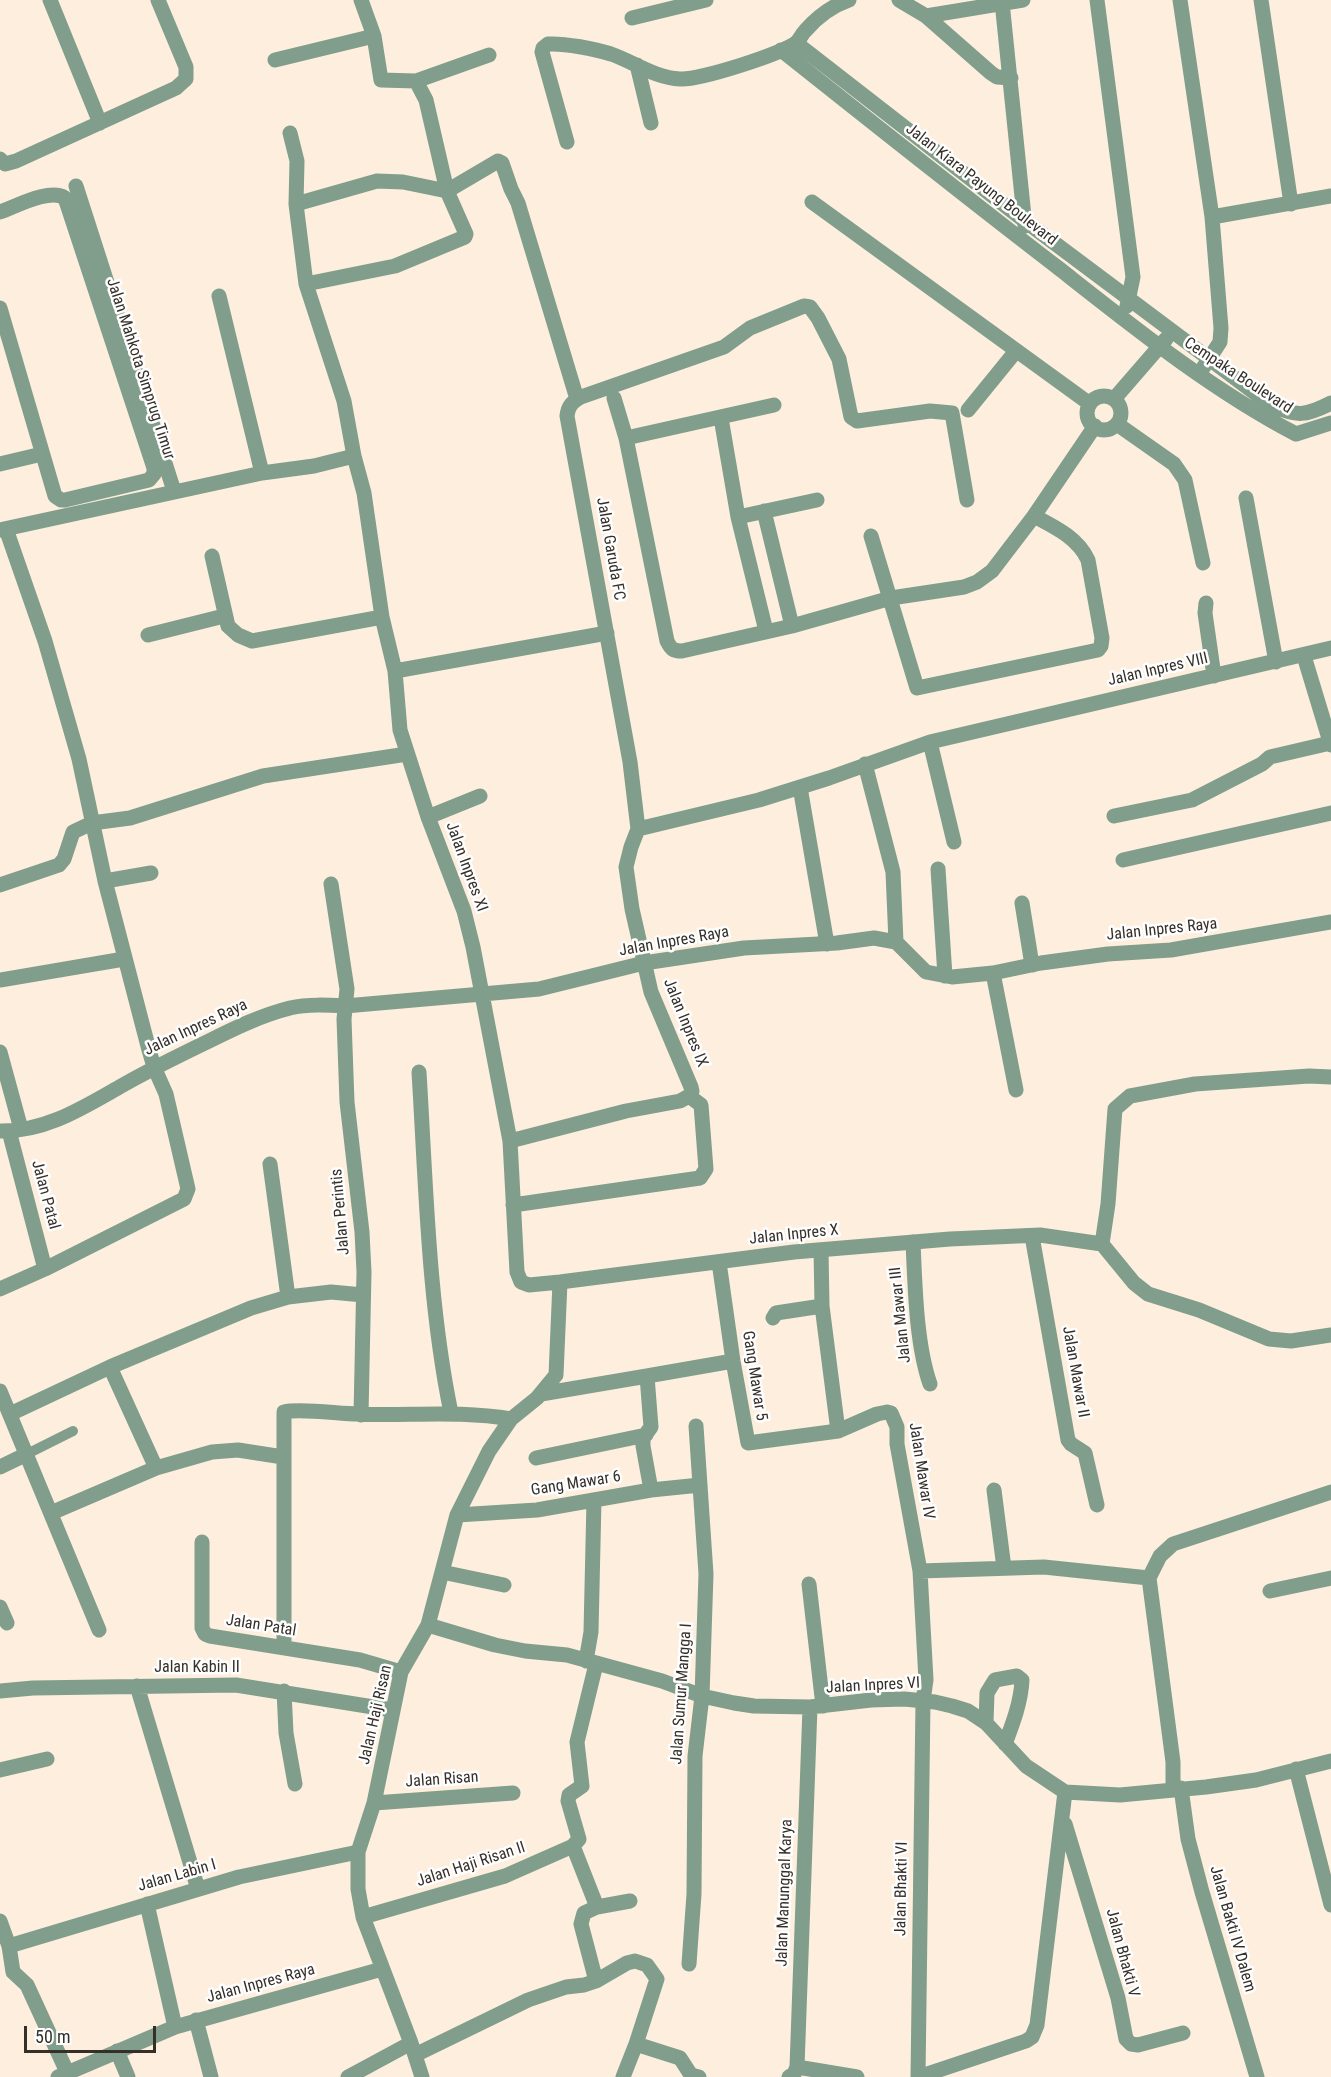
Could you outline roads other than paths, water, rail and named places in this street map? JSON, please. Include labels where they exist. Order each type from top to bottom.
[{"type":"street","points":[[51,0],[100,123]]},
{"type":"street","points":[[0,159],[5,164],[16,161],[176,88],[186,79],[186,67],[158,0]]},
{"type":"street","points":[[361,0],[374,36],[381,80],[416,81],[489,55]]},
{"type":"street","points":[[632,18],[706,0]]},
{"type":"street","points":[[567,142],[543,48],[552,44],[596,50],[667,78],[682,80],[701,77],[796,43],[815,20],[834,6],[849,0]]},
{"type":"street","points":[[899,0],[926,16],[991,73],[997,77],[1011,78]]},
{"type":"street","points":[[926,16],[1023,0]]},
{"type":"street","points":[[1096,0],[1133,277],[1124,320]]},
{"type":"street","points":[[1180,0],[1212,217],[1221,328],[1220,342],[1199,374]]},
{"type":"street","points":[[1261,0],[1291,204]]},
{"type":"street","points":[[1002,2],[1025,221],[1025,243]]},
{"type":"street","points":[[275,60],[374,36]]},
{"type":"street","name":"Jalan Kiara Payung Boulevard","points":[[796,43],[1025,221],[1271,405],[1288,413],[1304,414],[1331,403]]},
{"type":"street","name":"Jalan Kiara Payung Boulevard","points":[[781,50],[1025,243],[1160,346]]},
{"type":"street","points":[[637,65],[651,123]]},
{"type":"street","points":[[306,284],[395,266],[464,239],[466,234],[447,191],[426,100],[416,81]]},
{"type":"street","name":"Jalan Inpres XI","points":[[290,133],[297,161],[297,204],[306,284],[344,401],[354,456],[364,493],[382,617],[395,671],[400,730],[428,817],[464,911],[482,994]]},
{"type":"street","points":[[297,204],[377,181],[403,182],[447,191],[498,161],[502,163],[518,203],[578,399],[723,347],[750,328],[804,306],[810,307],[839,359],[851,417],[857,421],[930,411],[952,413],[967,500]]},
{"type":"street","points":[[76,186],[174,491]]},
{"type":"street","name":"Jalan Mahkota Simprug Timur","points":[[0,212],[51,194],[65,198],[151,457],[154,474],[149,480],[61,500],[55,496],[0,308]]},
{"type":"street","points":[[1212,217],[1331,196]]},
{"type":"street","points":[[812,202],[1089,404]]},
{"type":"street","points":[[219,296],[262,472]]},
{"type":"street","points":[[1114,399],[1172,332]]},
{"type":"street","name":"Cempaka Boulevard","points":[[1160,346],[1265,417],[1296,434],[1331,423]]},
{"type":"street","points":[[968,410],[1016,351]]},
{"type":"street","points":[[1105,395],[1114,399],[1120,406],[1121,416],[1117,424],[1111,428],[1102,429],[1095,426],[1089,420],[1089,404],[1105,395]]},
{"type":"street","points":[[614,398],[626,438],[667,641],[670,648],[675,651],[792,626],[891,598],[964,587],[977,582],[992,572],[1034,516],[1095,426]]},
{"type":"street","name":"Jalan Garuda FC","points":[[578,399],[568,408],[567,416],[630,762],[638,829],[626,867],[632,909],[644,963]]},
{"type":"street","points":[[626,438],[774,405]]},
{"type":"street","points":[[721,418],[738,517],[766,631]]},
{"type":"street","points":[[1117,424],[1174,464],[1180,471],[1185,480],[1203,563]]},
{"type":"street","points":[[0,464],[42,454]]},
{"type":"street","points":[[0,1289],[45,1269],[184,1199],[188,1189],[166,1094],[154,1067],[124,959],[73,738],[45,641],[3,529],[262,472],[314,466],[354,456]]},
{"type":"street","points":[[1246,498],[1276,662]]},
{"type":"street","points":[[738,517],[817,500]]},
{"type":"street","points":[[764,512],[792,626]]},
{"type":"street","points":[[871,536],[917,688],[1098,650],[1101,646],[1102,638],[1085,553],[1078,544],[1034,516]]},
{"type":"street","points":[[212,556],[228,626],[238,635],[252,641],[382,617]]},
{"type":"street","points":[[1206,603],[1205,613],[1214,676]]},
{"type":"street","points":[[148,635],[224,616]]},
{"type":"street","points":[[395,671],[607,633]]},
{"type":"street","name":"Jalan Inpres VIII","points":[[638,829],[759,800],[930,742],[1331,648]]},
{"type":"street","points":[[1114,816],[1192,800],[1252,770],[1270,757],[1331,744],[1304,656]]},
{"type":"street","points":[[930,742],[954,842]]},
{"type":"street","points":[[0,885],[59,865],[64,859],[73,832],[92,823],[130,818],[263,776],[407,754]]},
{"type":"street","points":[[865,764],[893,872],[896,942]]},
{"type":"street","points":[[800,787],[827,944]]},
{"type":"street","points":[[428,817],[480,796]]},
{"type":"street","points":[[1123,860],[1331,813]]},
{"type":"street","points":[[938,870],[945,976]]},
{"type":"street","points":[[105,881],[151,873]]},
{"type":"street","name":"Jalan Perintis","points":[[331,884],[347,989],[344,1019],[347,1102],[363,1232],[361,1414]]},
{"type":"street","points":[[1022,903],[1032,964]]},
{"type":"street","name":"Jalan Inpres Raya","points":[[10,1130],[50,1124],[154,1067],[254,1020],[291,1008],[345,1006],[539,989],[644,963],[744,948],[827,944],[874,938],[896,942],[926,972],[952,977],[993,973],[1032,964],[1108,954],[1171,950],[1331,922]]},
{"type":"street","points":[[0,980],[124,959]]},
{"type":"street","name":"Jalan Inpres IX","points":[[513,1205],[700,1178],[706,1169],[701,1105],[689,1096],[691,1087],[651,992],[644,963]]},
{"type":"street","points":[[993,973],[1016,1090]]},
{"type":"street","name":"Jalan Inpres X","points":[[482,994],[510,1141],[517,1272],[521,1282],[529,1285],[560,1282],[820,1250],[913,1242],[1041,1235],[1102,1244]]},
{"type":"street","name":"Jalan Patal","points":[[0,1052],[10,1130],[45,1269]]},
{"type":"street","points":[[419,1072],[433,1294],[444,1379],[451,1413]]},
{"type":"street","points":[[1331,1077],[1309,1076],[1195,1084],[1131,1096],[1116,1109],[1108,1204],[1102,1244],[1134,1283],[1148,1294],[1199,1310],[1269,1339],[1291,1341],[1331,1335]]},
{"type":"street","points":[[510,1141],[626,1111],[680,1101],[689,1096]]},
{"type":"street","points":[[270,1164],[288,1297]]},
{"type":"street","name":"Jalan Mawar II","points":[[1032,1236],[1068,1440],[1085,1453],[1097,1505]]},
{"type":"street","name":"Jalan Mawar III","points":[[913,1242],[915,1287],[925,1370],[930,1384]]},
{"type":"street","points":[[820,1250],[822,1306],[838,1431]]},
{"type":"street","name":"Gang Mawar 5","points":[[719,1262],[733,1361],[748,1443],[838,1431]]},
{"type":"street","name":"Jalan Haji Risan","points":[[422,2077],[363,1917],[358,1889],[358,1852],[374,1803],[401,1672],[428,1625],[457,1515],[489,1451],[511,1419],[541,1394],[556,1375],[560,1282]]},
{"type":"street","points":[[10,1414],[110,1367],[231,1315],[288,1297],[331,1292],[363,1295]]},
{"type":"street","points":[[773,1318],[776,1313],[822,1306]]},
{"type":"street","points":[[541,1394],[733,1361]]},
{"type":"street","points":[[110,1367],[156,1468]]},
{"type":"street","points":[[647,1376],[651,1427],[643,1446],[651,1490]]},
{"type":"street","points":[[0,1391],[99,1630]]},
{"type":"street","points":[[284,1648],[284,1412],[451,1413],[511,1419]]},
{"type":"street","name":"Jalan Mawar IV","points":[[838,1431],[886,1412],[891,1413],[895,1419],[897,1444],[920,1571],[926,1680],[923,1701]]},
{"type":"street","name":"Jalan Sumur Mangga I","points":[[689,1964],[694,1894],[695,1756],[702,1696],[706,1574],[696,1426]]},
{"type":"street","points":[[536,1458],[646,1435]]},
{"type":"street","points":[[51,1513],[156,1468],[212,1452],[238,1450],[283,1457]]},
{"type":"street","points":[[0,1467],[27,1454]]},
{"type":"street","name":"Gang Mawar 6","points":[[457,1515],[537,1510],[651,1490],[700,1485]]},
{"type":"street","points":[[994,1490],[1004,1568]]},
{"type":"street","points":[[920,1571],[1067,1568],[1149,1578],[1160,1556],[1173,1544],[1331,1492]]},
{"type":"street","points":[[594,1500],[591,1662],[577,1742],[582,1786],[569,1795],[568,1801],[579,1839],[573,1846],[597,1907]]},
{"type":"street","name":"Jalan Patal","points":[[202,1542],[202,1628],[205,1634],[360,1660],[401,1672]]},
{"type":"street","points":[[442,1572],[504,1585]]},
{"type":"street","name":"Jalan Bakti IV Dalem","points":[[1149,1578],[1177,1789],[1199,1882],[1257,2077]]},
{"type":"street","points":[[1270,1591],[1331,1578]]},
{"type":"street","name":"Jalan Manunggal Karya","points":[[793,2072],[817,1706],[809,1584]]},
{"type":"street","points":[[0,1607],[7,1623]]},
{"type":"street","name":"Jalan Inpres VI","points":[[428,1625],[495,1645],[525,1651],[567,1655],[662,1681],[702,1696],[754,1706],[817,1706],[871,1700],[923,1701],[968,1711],[986,1724],[1026,1766],[1065,1792],[1119,1796],[1206,1787],[1256,1779],[1331,1761]]},
{"type":"street","points":[[986,1724],[987,1693],[995,1680],[1017,1676],[1022,1680],[1021,1689],[1005,1744]]},
{"type":"street","name":"Jalan Kabin II","points":[[0,1691],[236,1685],[392,1710]]},
{"type":"street","points":[[137,1686],[198,1889]]},
{"type":"street","points":[[284,1691],[286,1733],[295,1784]]},
{"type":"street","name":"Jalan Bhakti VI","points":[[918,2077],[923,1701]]},
{"type":"street","points":[[0,1770],[47,1759]]},
{"type":"street","points":[[1296,1769],[1331,1905]]},
{"type":"street","points":[[918,2077],[1032,2037],[1037,2025],[1064,1819],[1065,1792]]},
{"type":"street","name":"Jalan Risan","points":[[374,1803],[513,1793]]},
{"type":"street","name":"Jalan Bhakti V","points":[[1064,1819],[1118,1998],[1126,2039],[1131,2044],[1138,2045],[1183,2033]]},
{"type":"street","name":"Jalan Haji Risan II","points":[[363,1917],[505,1876],[573,1846]]},
{"type":"street","name":"Jalan Labin I","points":[[9,1946],[270,1869],[358,1852]]},
{"type":"street","points":[[596,1981],[581,1924],[584,1913],[597,1907],[630,1901]]},
{"type":"street","points":[[147,1904],[175,2027]]},
{"type":"street","points":[[0,1921],[9,1946],[6,1975],[27,1984],[62,2075]]},
{"type":"street","points":[[348,2077],[528,2000],[566,1986],[584,1985],[596,1981],[627,1963],[635,1961],[647,1965],[656,1977],[656,1988],[623,2077]]},
{"type":"street","name":"Jalan Inpres Raya","points":[[62,2075],[196,2020],[382,1969]]},
{"type":"street","points":[[196,2020],[211,2077]]},
{"type":"street","points":[[636,2044],[680,2058],[691,2075],[699,2077]]},
{"type":"street","points":[[117,2051],[128,2077]]},
{"type":"street","points":[[793,2072],[857,2077]]},
{"type":"lane","points":[[27,1454],[73,1431]]}]
